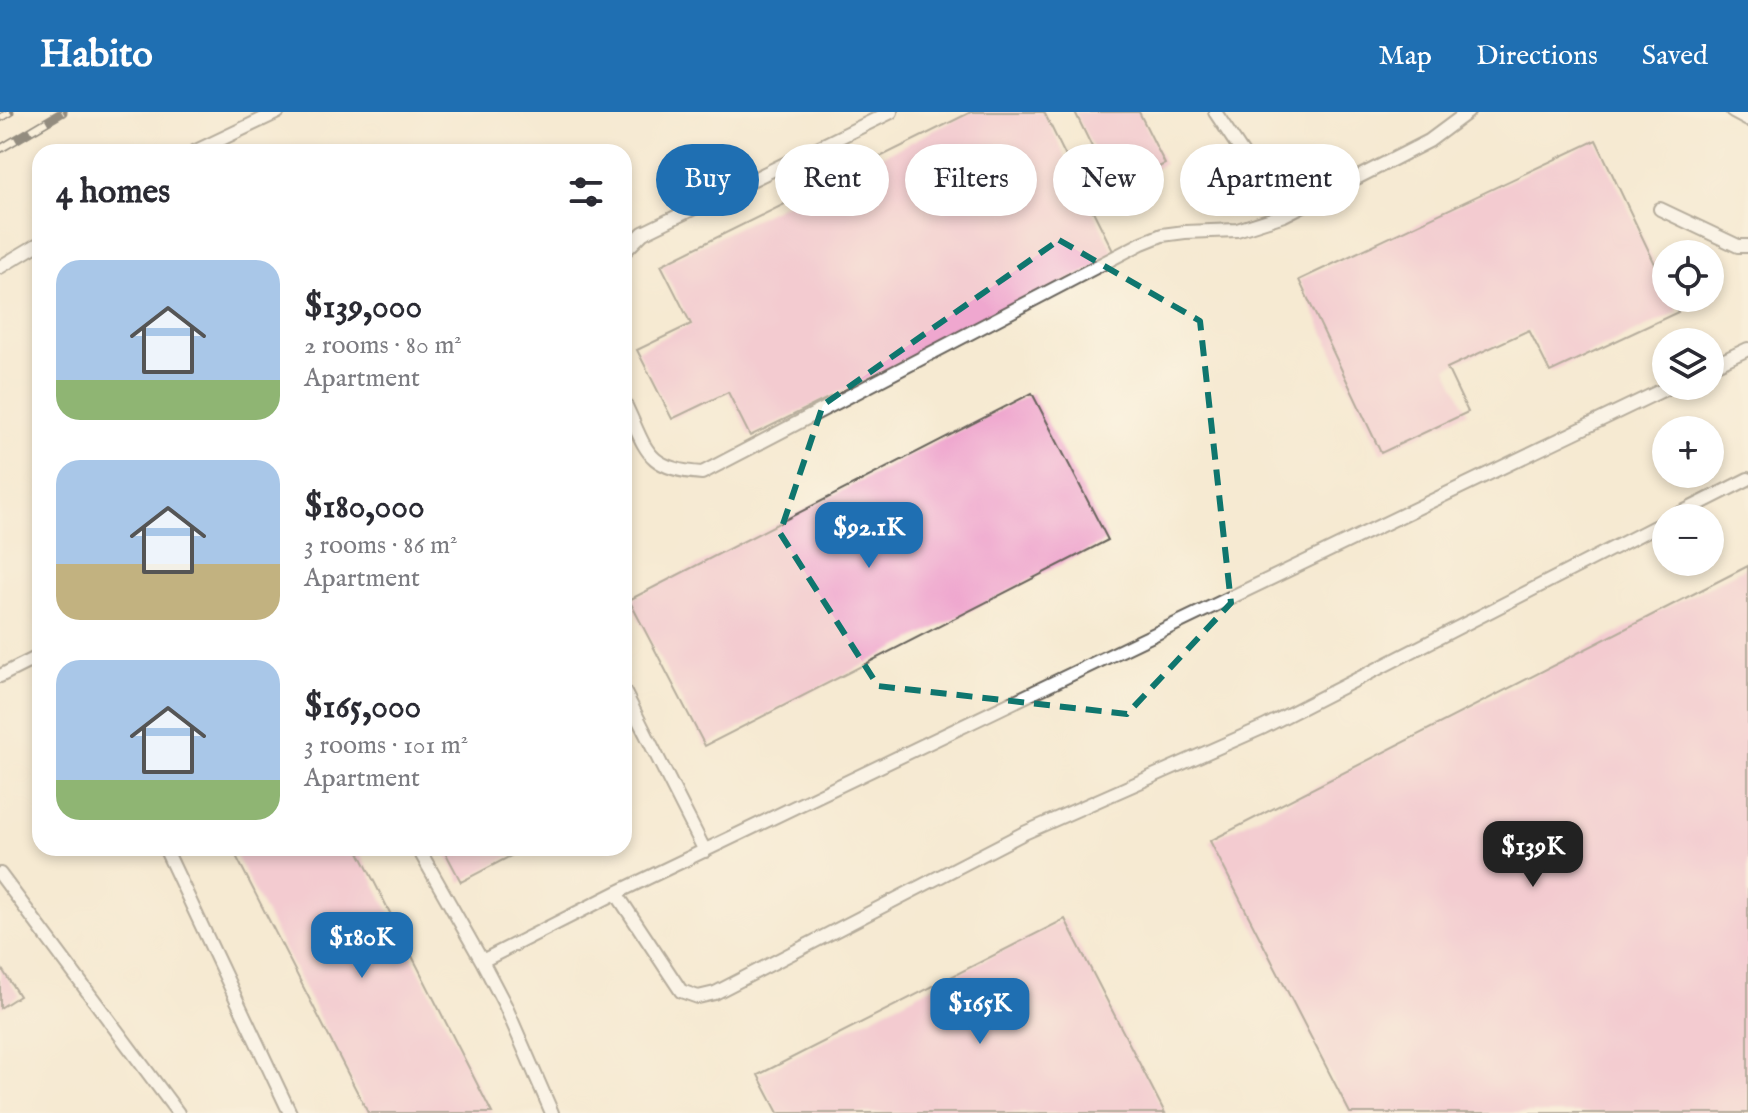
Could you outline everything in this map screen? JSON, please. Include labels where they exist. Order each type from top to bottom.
[{"type":"lane","points":[[211,144],[278,112]]},
{"type":"lane","points":[[632,244],[643,233],[891,112]]},
{"type":"lane","points":[[1215,112],[1236,144]]},
{"type":"lane","points":[[1360,176],[1429,141],[1468,112]]},
{"type":"lane","points":[[1733,112],[1748,120]]},
{"type":"lane","points":[[1660,209],[1738,246],[1748,246]]},
{"type":"lane","points":[[632,418],[651,457],[674,471],[702,473],[1142,243],[1162,235],[1237,230],[1281,216]]},
{"type":"lane","points":[[0,267],[32,248]]},
{"type":"lane","points":[[1724,360],[1748,349]]},
{"type":"lane","points":[[482,961],[616,893],[1652,395]]},
{"type":"lane","points":[[1699,504],[1748,479]]},
{"type":"lane","points":[[616,893],[681,991],[698,997],[715,993],[1022,834],[1264,727],[1652,528]]},
{"type":"lane","points":[[0,676],[32,660]]},
{"type":"lane","points":[[632,707],[705,851]]},
{"type":"lane","points":[[169,856],[290,1113]]},
{"type":"lane","points":[[423,856],[505,1005],[552,1113]]},
{"type":"lane","points":[[0,874],[178,1112]]},
{"type":"highlighted area","points":[[1059,240],[1200,321],[1231,603],[1127,714],[878,686],[780,533],[823,405]]},
{"type":"building","points":[[971,112],[1044,112],[1060,144],[1053,144],[1053,216],[1096,216],[1116,257],[750,436],[728,392],[672,419],[637,350],[691,324],[661,265],[775,209],[775,216],[889,216],[889,152],[905,145],[905,216],[1037,216],[1037,144],[906,144]]},
{"type":"building","points":[[1075,112],[1139,112],[1155,144],[1091,144]]},
{"type":"building","points":[[1596,140],[1652,258],[1652,312],[1678,312],[1550,372],[1529,330],[1447,368],[1468,412],[1381,453],[1299,280]]},
{"type":"building","points":[[1032,393],[1108,540],[705,746],[632,606],[632,598]]},
{"type":"building","points":[[1748,566],[1748,1113],[1350,1113],[1210,841]]},
{"type":"building","points":[[236,856],[361,856],[492,1113],[368,1113]]},
{"type":"building","points":[[447,856],[511,856],[461,882]]},
{"type":"building","points":[[1065,919],[1165,1113],[778,1113],[758,1075]]},
{"type":"building","points":[[0,966],[19,996],[0,1008]]},
{"type":"railway","points":[[0,118],[10,112]]},
{"type":"railway","points":[[0,149],[63,112]]}]
